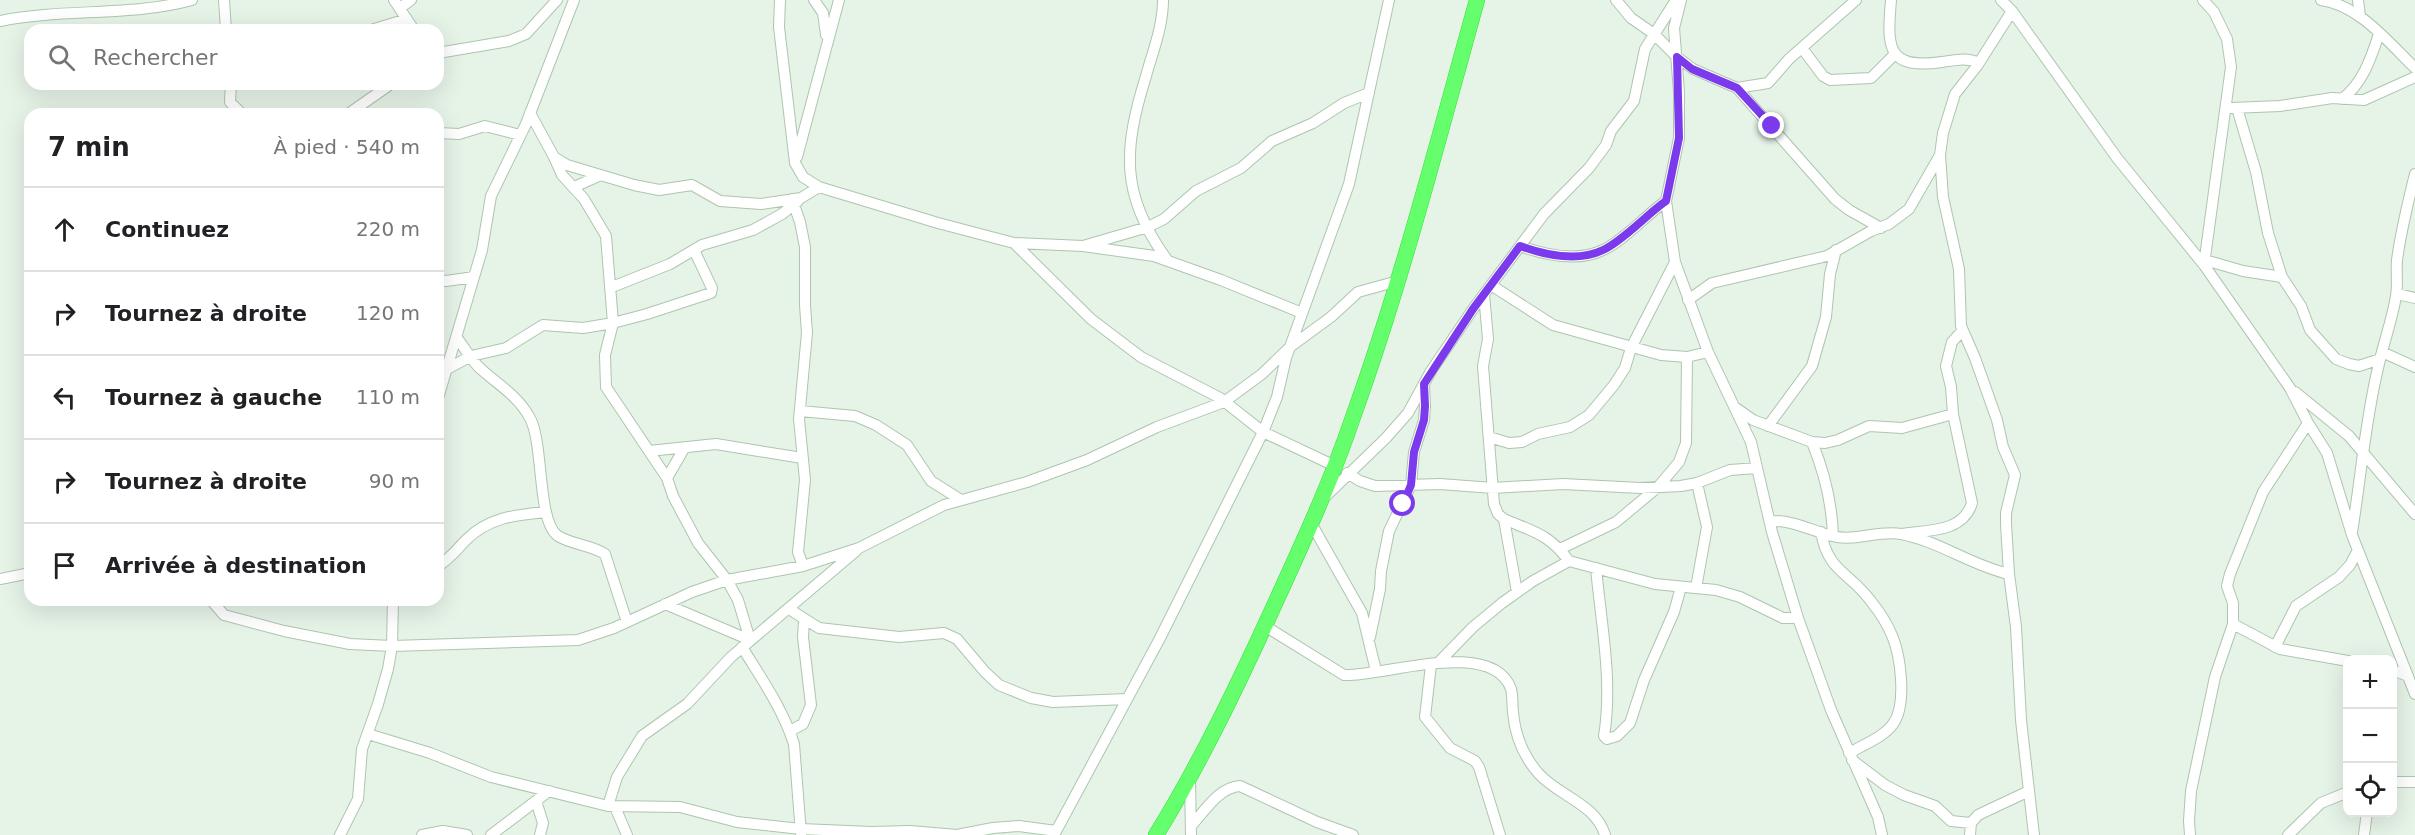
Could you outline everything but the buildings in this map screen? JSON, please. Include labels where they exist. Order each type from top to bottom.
[{"type":"highway","points":[[1156,835],[1190,781],[1265,626],[1320,503],[1341,470],[1398,281],[1477,0]]},
{"type":"street","points":[[0,21],[68,13],[127,11],[192,0]]},
{"type":"street","points":[[224,0],[226,24]]},
{"type":"street","points":[[410,24],[397,4],[411,0]]},
{"type":"street","points":[[444,51],[509,42],[526,34],[557,0]]},
{"type":"street","points":[[444,379],[474,277],[491,196],[530,113],[574,0]]},
{"type":"street","points":[[780,0],[779,27],[795,163],[803,177],[819,187],[1014,243],[1083,246],[1129,252],[1168,261],[1221,279],[1302,313]]},
{"type":"street","points":[[814,0],[823,13],[826,41]]},
{"type":"street","points":[[795,163],[826,41],[839,0]]},
{"type":"street","points":[[1163,0],[1163,14],[1141,92],[1129,146],[1132,195],[1168,261]]},
{"type":"street","points":[[368,734],[430,753],[491,777],[612,807],[680,807],[737,822],[801,832],[884,834],[910,831],[947,835],[1019,826],[1055,833],[1159,640],[1263,432],[1277,397],[1290,346],[1349,184],[1389,0]]},
{"type":"street","points":[[1616,0],[1631,18],[1654,34],[1692,69],[1737,88],[1835,199],[1849,210],[1881,228]]},
{"type":"street","points":[[1341,470],[1386,438],[1408,413],[1424,384],[1487,289],[1544,214],[1589,168],[1606,145],[1611,131],[1634,101],[1645,50],[1676,0]]},
{"type":"street","points":[[1681,0],[1674,28],[1679,138],[1666,201],[1676,262],[1708,352],[1751,442],[1770,521],[1798,618],[1831,710],[1878,817],[1882,835]]},
{"type":"street","points":[[1737,88],[1768,83],[1802,48],[1856,0]]},
{"type":"street","points":[[1891,0],[1889,35],[1895,54],[1911,63],[1966,58],[1979,63]]},
{"type":"street","points":[[2001,0],[2012,11],[2117,158],[2205,263],[2290,388],[2327,453],[2352,535],[2394,655]]},
{"type":"street","points":[[2203,0],[2214,12],[2227,39],[2231,68],[2205,263]]},
{"type":"street","points":[[2321,0],[2342,5],[2360,16],[2415,68]]},
{"type":"street","points":[[2358,0],[2360,16]]},
{"type":"street","points":[[2012,11],[1979,63],[1955,94],[1943,133],[1940,155],[1943,197],[1959,269],[1962,331],[1975,358],[1997,420],[2003,447],[2015,475],[2006,513],[2009,574],[2016,627],[2021,720],[2034,835]]},
{"type":"street","points":[[393,24],[407,20]]},
{"type":"street","points":[[2342,99],[2360,81],[2379,34]]},
{"type":"street","points":[[1802,48],[1823,76],[1830,80],[1871,78],[1895,54]]},
{"type":"street","points":[[2225,108],[2342,99],[2364,100],[2415,77]]},
{"type":"street","points":[[231,90],[230,102],[236,108]]},
{"type":"street","points":[[356,108],[382,90]]},
{"type":"street","points":[[1083,246],[1148,227],[1164,219],[1196,190],[1241,168],[1272,141],[1313,123],[1344,103],[1369,93]]},
{"type":"street","points":[[2237,108],[2256,172],[2268,233],[2282,277],[2301,306],[2310,330],[2336,359],[2359,366],[2381,355],[2415,367]]},
{"type":"street","points":[[530,113],[562,175],[584,199],[606,236],[614,323],[605,355],[606,387],[667,478],[673,496],[698,543],[727,580],[738,600],[746,644],[779,708],[794,744],[801,832]]},
{"type":"street","points":[[444,133],[459,134],[485,126],[520,135]]},
{"type":"street","points":[[1688,300],[1712,283],[1818,259],[1889,224],[1909,209],[1940,155]]},
{"type":"street","points":[[554,157],[567,165],[659,190],[692,185],[720,201],[761,204],[795,200]]},
{"type":"street","points":[[2352,535],[2362,475],[2362,450],[2381,355],[2397,294],[2397,262],[2403,222],[2415,174]]},
{"type":"street","points":[[574,188],[601,175]]},
{"type":"street","points":[[612,287],[670,264],[694,250],[729,236],[753,230],[782,214],[795,200],[819,187]]},
{"type":"street","points":[[795,200],[802,231],[806,266],[807,333],[800,411],[805,480],[798,552],[803,566]]},
{"type":"street","points":[[1520,246],[1554,255],[1576,255],[1602,251],[1666,201]]},
{"type":"street","points":[[1014,243],[1091,319],[1141,357],[1196,384],[1263,432],[1360,481],[1375,486],[1440,484],[1492,488],[1540,484],[1658,487],[1697,483],[1730,470],[1757,468]]},
{"type":"street","points":[[447,369],[471,356],[506,348],[543,325],[584,328],[614,323],[647,315],[711,293],[712,288],[694,250]]},
{"type":"street","points":[[1768,426],[1812,366],[1826,317],[1830,274],[1836,250]]},
{"type":"street","points":[[1489,437],[1509,443],[1522,442],[1538,434],[1579,422],[1589,415],[1625,368],[1630,348],[1676,262]]},
{"type":"street","points":[[2205,263],[2282,277]]},
{"type":"street","points":[[444,281],[474,277]]},
{"type":"street","points":[[216,606],[224,615],[284,631],[350,644],[392,646],[578,640],[627,622],[692,592],[727,580],[803,566],[859,548],[944,505],[1027,482],[1087,460],[1157,427],[1224,402],[1262,374],[1290,346],[1331,317],[1358,292],[1398,281]]},
{"type":"street","points":[[1665,284],[1683,286]]},
{"type":"street","points":[[1487,289],[1553,325],[1630,348],[1669,356],[1687,357],[1708,352]]},
{"type":"street","points":[[1487,289],[1488,339],[1483,366],[1494,504],[1498,514],[1504,519],[1544,536],[1560,549],[1569,561]]},
{"type":"street","points":[[2397,294],[2415,298]]},
{"type":"street","points":[[1770,521],[1799,523],[1833,536],[1857,537],[1931,530],[1954,524],[1969,512],[1972,494],[1965,475],[1946,366],[1952,342],[1962,331]]},
{"type":"street","points":[[457,338],[481,370],[510,391],[531,420],[538,439],[549,526],[557,536],[605,554],[627,622]]},
{"type":"street","points":[[1560,549],[1616,522],[1658,487],[1679,462],[1686,443],[1687,357]]},
{"type":"street","points":[[1370,637],[1389,531],[1411,485],[1414,452],[1424,420],[1424,384]]},
{"type":"street","points":[[2290,388],[2349,436],[2415,514]]},
{"type":"street","points":[[1733,406],[1753,420],[1812,442],[1825,443],[1838,440],[1869,426],[1902,428],[1953,414]]},
{"type":"street","points":[[800,411],[855,416],[876,425],[907,445],[931,480],[961,500]]},
{"type":"street","points":[[2190,835],[2191,791],[2215,677],[2234,624],[2233,603],[2227,586],[2230,574],[2263,492],[2308,423]]},
{"type":"street","points":[[1812,442],[1829,490],[1833,536]]},
{"type":"street","points":[[648,451],[716,444],[802,458]]},
{"type":"street","points":[[667,478],[686,447]]},
{"type":"street","points":[[1696,588],[1707,527],[1697,483]]},
{"type":"street","points":[[444,562],[484,525],[511,515],[546,512]]},
{"type":"street","points":[[1504,519],[1517,592]]},
{"type":"street","points":[[1311,524],[1362,613],[1377,671]]},
{"type":"street","points":[[1821,532],[1824,549],[1829,558],[1871,600],[1895,639],[1900,657],[1902,693],[1896,723],[1886,733],[1851,757]]},
{"type":"street","points":[[1901,534],[1940,546],[1994,571],[2009,574]]},
{"type":"street","points":[[627,835],[612,807],[617,777],[642,736],[687,704],[746,644],[859,548]]},
{"type":"street","points":[[2275,646],[2296,606],[2339,577],[2350,565],[2358,550]]},
{"type":"street","points":[[1500,835],[1479,767],[1475,761],[1450,748],[1425,717],[1434,664],[1459,644],[1473,627],[1517,592],[1562,563],[1569,561],[1655,584],[1716,590],[1740,597],[1784,618],[1798,618]]},
{"type":"street","points":[[1596,568],[1606,660],[1607,704],[1604,736],[1607,739],[1617,736],[1630,723],[1644,680],[1665,634],[1681,587]]},
{"type":"street","points":[[0,579],[24,574]]},
{"type":"street","points":[[665,604],[746,644]]},
{"type":"street","points":[[340,835],[358,799],[359,760],[388,669],[392,646],[393,606]]},
{"type":"street","points":[[789,609],[819,628],[899,637],[944,633],[957,639],[999,685],[1032,698],[1053,702],[1127,699]]},
{"type":"street","points":[[790,731],[803,724],[811,705],[803,637],[804,620]]},
{"type":"street","points":[[2234,624],[2275,646],[2309,655],[2343,660]]},
{"type":"street","points":[[1265,626],[1344,675],[1354,676],[1455,661],[1483,666],[1502,676],[1511,690],[1516,735],[1526,756],[1540,775],[1561,793],[1588,809],[1602,826],[1605,835]]},
{"type":"street","points":[[2397,660],[2408,676],[2415,694]]},
{"type":"street","points":[[2397,672],[2408,676]]},
{"type":"street","points":[[1851,757],[1885,785],[1904,795],[1935,806],[1951,821],[1971,823]]},
{"type":"street","points":[[1190,781],[1191,831]]},
{"type":"street","points":[[2397,782],[2415,782]]},
{"type":"street","points":[[1191,831],[1214,801],[1229,789],[1240,786],[1317,822],[1353,835]]},
{"type":"street","points":[[491,835],[549,791]]},
{"type":"street","points":[[1970,835],[1971,823],[1984,810],[2030,791]]},
{"type":"street","points":[[2288,835],[2321,803],[2343,794]]},
{"type":"street","points":[[536,801],[543,823],[540,835]]},
{"type":"street","points":[[2364,835],[2366,817]]},
{"type":"street","points":[[422,835],[443,831],[467,835]]},
{"type":"route","points":[[1403,504],[1411,485],[1414,452],[1424,420],[1424,384],[1473,309],[1520,246],[1554,255],[1576,255],[1602,251],[1666,201],[1679,138],[1677,57],[1692,69],[1737,88],[1772,126]]}]
